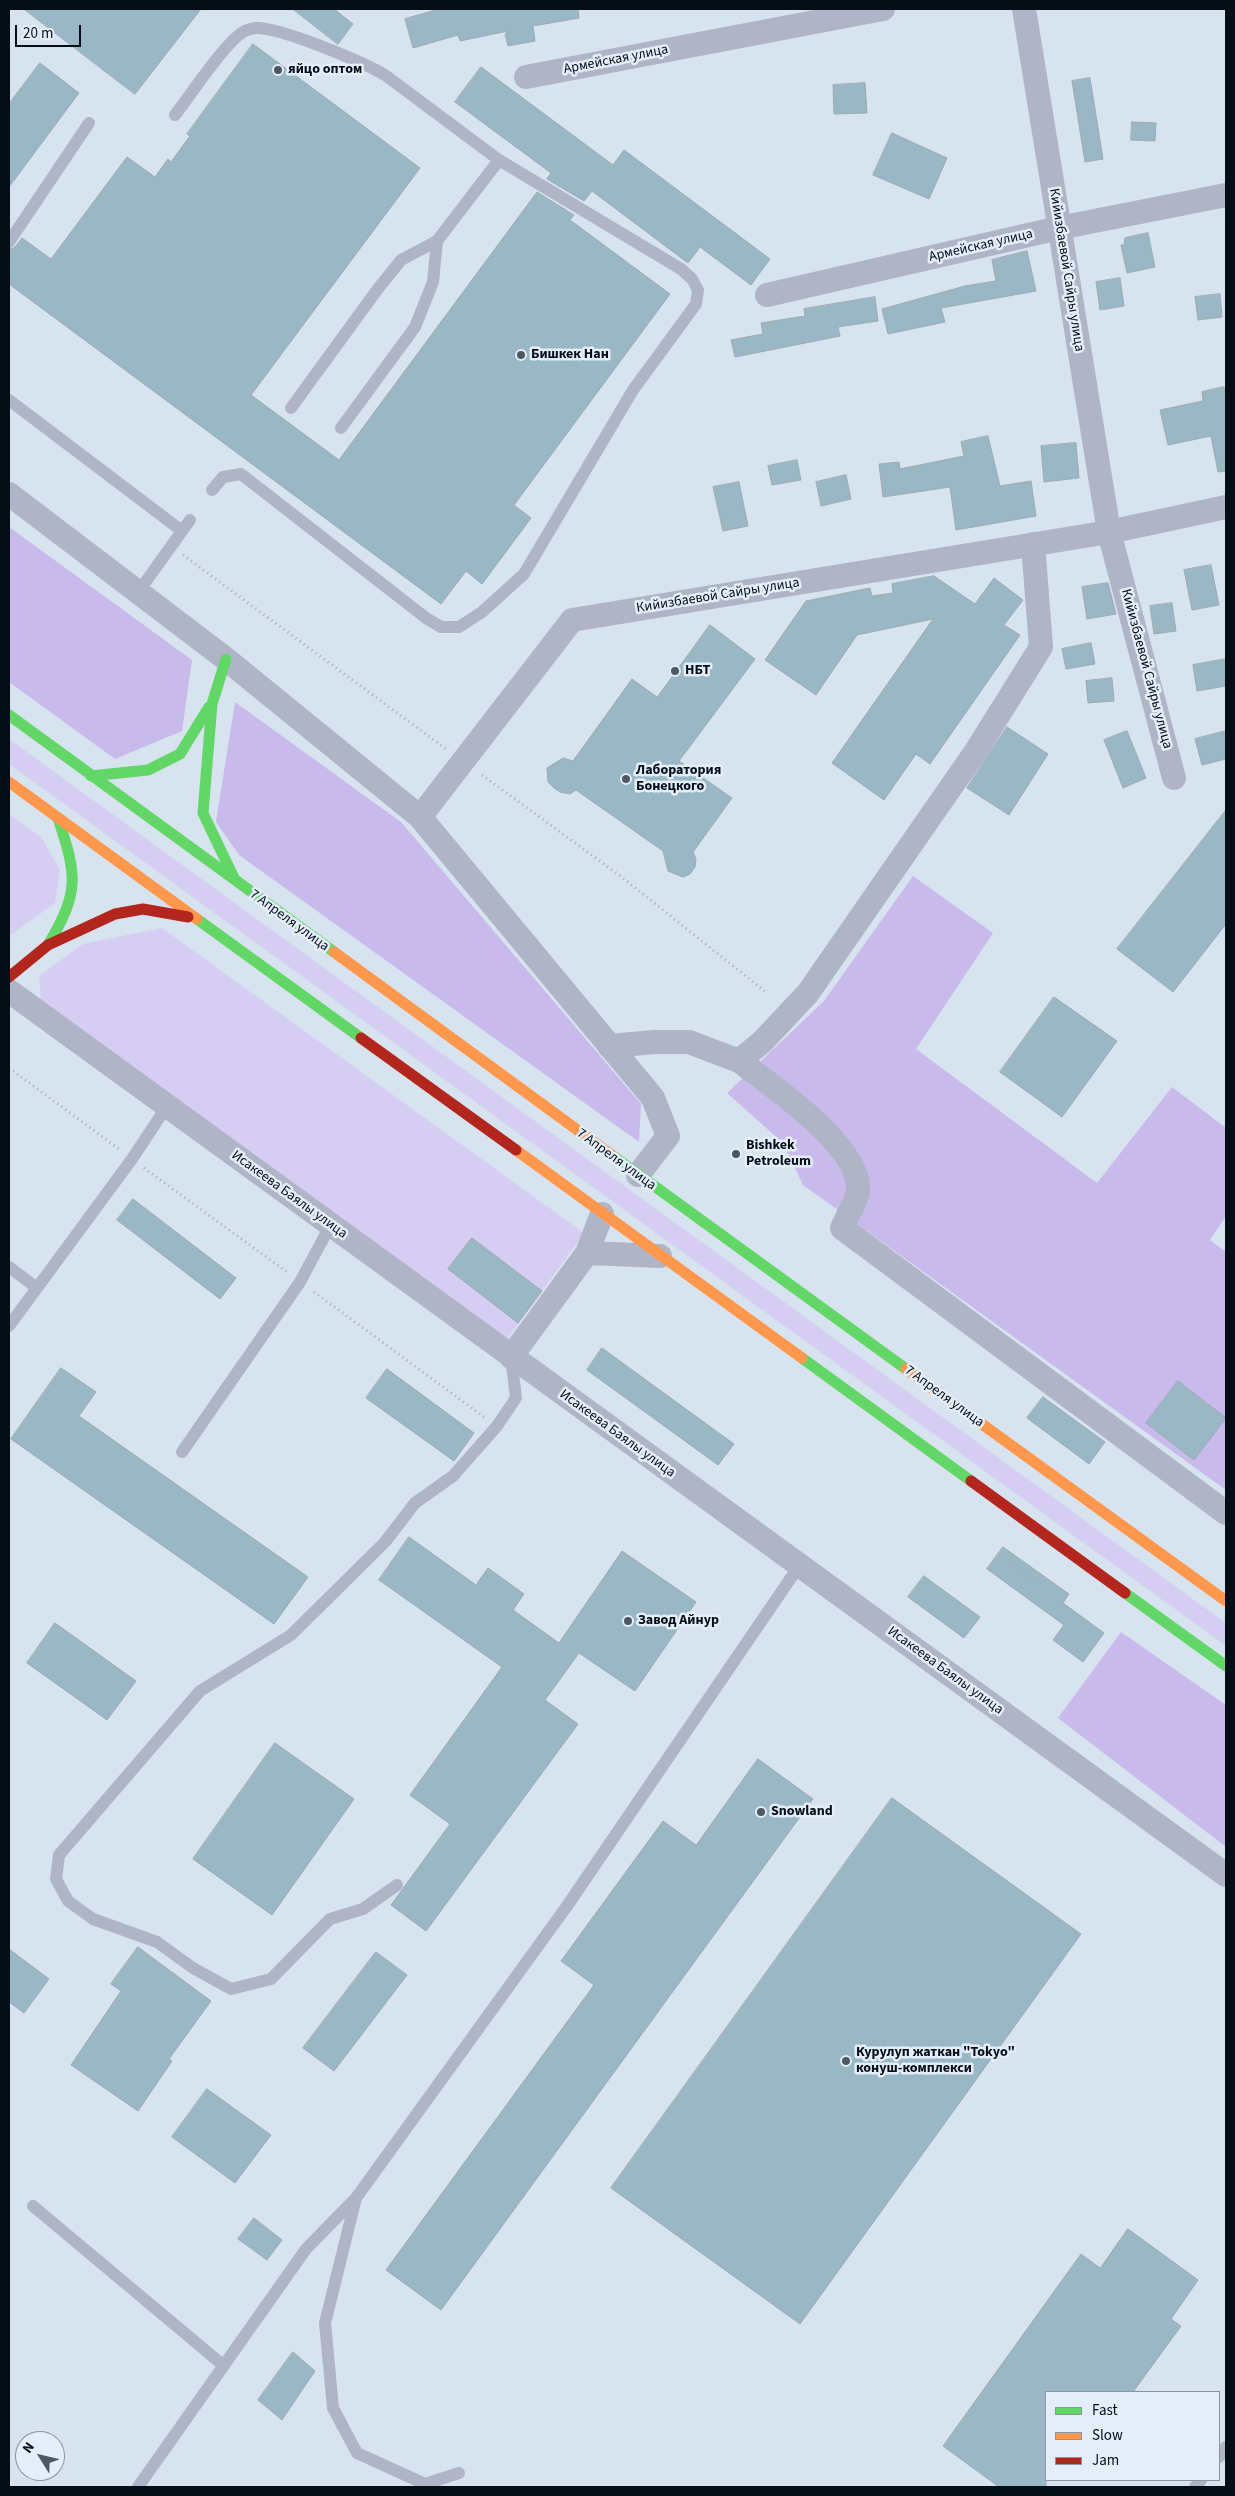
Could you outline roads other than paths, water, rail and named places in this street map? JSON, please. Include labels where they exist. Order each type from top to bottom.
[{"type":"main road","points":[[226,659],[212,704],[203,813],[236,882]]},
{"type":"main road","points":[[91,776],[148,770],[180,754],[212,704]]},
{"type":"main road","name":"7 Апреля улица","points":[[9,715],[638,1176],[1226,1602]]},
{"type":"main road","points":[[9,782],[1226,1666]]},
{"type":"main road","points":[[48,945],[68,914],[75,891],[73,863],[58,818]]},
{"type":"main road","points":[[9,977],[48,945],[115,914],[142,909],[196,918]]},
{"type":"street","name":"Армейская улица","points":[[526,77],[883,9]]},
{"type":"street","name":"Кийизбаевой Сайры улица","points":[[1024,9],[1109,532],[1174,778]]},
{"type":"street","name":"Армейская улица","points":[[767,295],[1059,228],[1226,195]]},
{"type":"street","points":[[9,494],[226,659],[420,817],[653,1098],[668,1136],[638,1176]]},
{"type":"street","name":"Кийизбаевой Сайры улица","points":[[420,817],[572,620],[1109,532],[1226,507]]},
{"type":"street","points":[[739,1061],[763,1041],[808,993],[976,751],[1041,647],[1033,544]]},
{"type":"street","name":"Исакеева Баялы улица","points":[[9,990],[330,1226],[1226,1875]]},
{"type":"street","points":[[609,1046],[655,1042],[689,1042],[739,1061],[819,1124],[852,1164],[858,1190],[842,1228],[1226,1513]]},
{"type":"street","points":[[511,1357],[587,1253],[602,1214]]},
{"type":"street","points":[[587,1253],[660,1256]]},
{"type":"lane","points":[[175,115],[242,32],[256,27],[280,32],[370,66],[499,160],[681,269],[692,279],[698,290],[696,304],[633,390],[524,574],[482,612],[459,627],[441,627],[426,618],[241,474],[223,477],[212,490]]},
{"type":"lane","points":[[9,242],[90,123]]},
{"type":"lane","points":[[291,408],[376,290],[401,260],[437,241],[499,160]]},
{"type":"lane","points":[[341,428],[415,327],[433,282],[437,241]]},
{"type":"lane","points":[[9,400],[182,531]]},
{"type":"lane","points":[[139,591],[190,520]]},
{"type":"lane","points":[[9,1326],[132,1159],[167,1106]]},
{"type":"lane","points":[[182,1452],[300,1282],[330,1226]]},
{"type":"lane","points":[[9,1266],[37,1288]]},
{"type":"lane","points":[[397,1886],[363,1909],[330,1919],[297,1950],[271,1979],[231,1989],[193,1968],[157,1942],[93,1919],[68,1901],[56,1879],[59,1855],[200,1691],[291,1635],[385,1542],[415,1503],[453,1476],[497,1426],[516,1398],[511,1357]]},
{"type":"lane","points":[[138,2487],[306,2249],[356,2198],[567,1906],[799,1566]]},
{"type":"lane","points":[[356,2198],[325,2323],[333,2408],[357,2453],[425,2484],[459,2473]]},
{"type":"lane","points":[[33,2206],[224,2366]]},
{"type":"place","name":"яйцо оптом","points":[[278,70]]},
{"type":"place","name":"Бишкек Нан","points":[[521,355]]},
{"type":"place","name":"НБТ","points":[[675,671]]},
{"type":"place","name":"Лаборатория Бонецкого","points":[[626,779]]},
{"type":"place","name":"Bishkek Petroleum","points":[[736,1154]]},
{"type":"place","name":"Завод Айнур","points":[[628,1621]]},
{"type":"place","name":"Snowland","points":[[761,1812]]},
{"type":"place","name":"Курулуп жаткан \"Tokyo\" конуш-комплекси","points":[[846,2061]]}]
